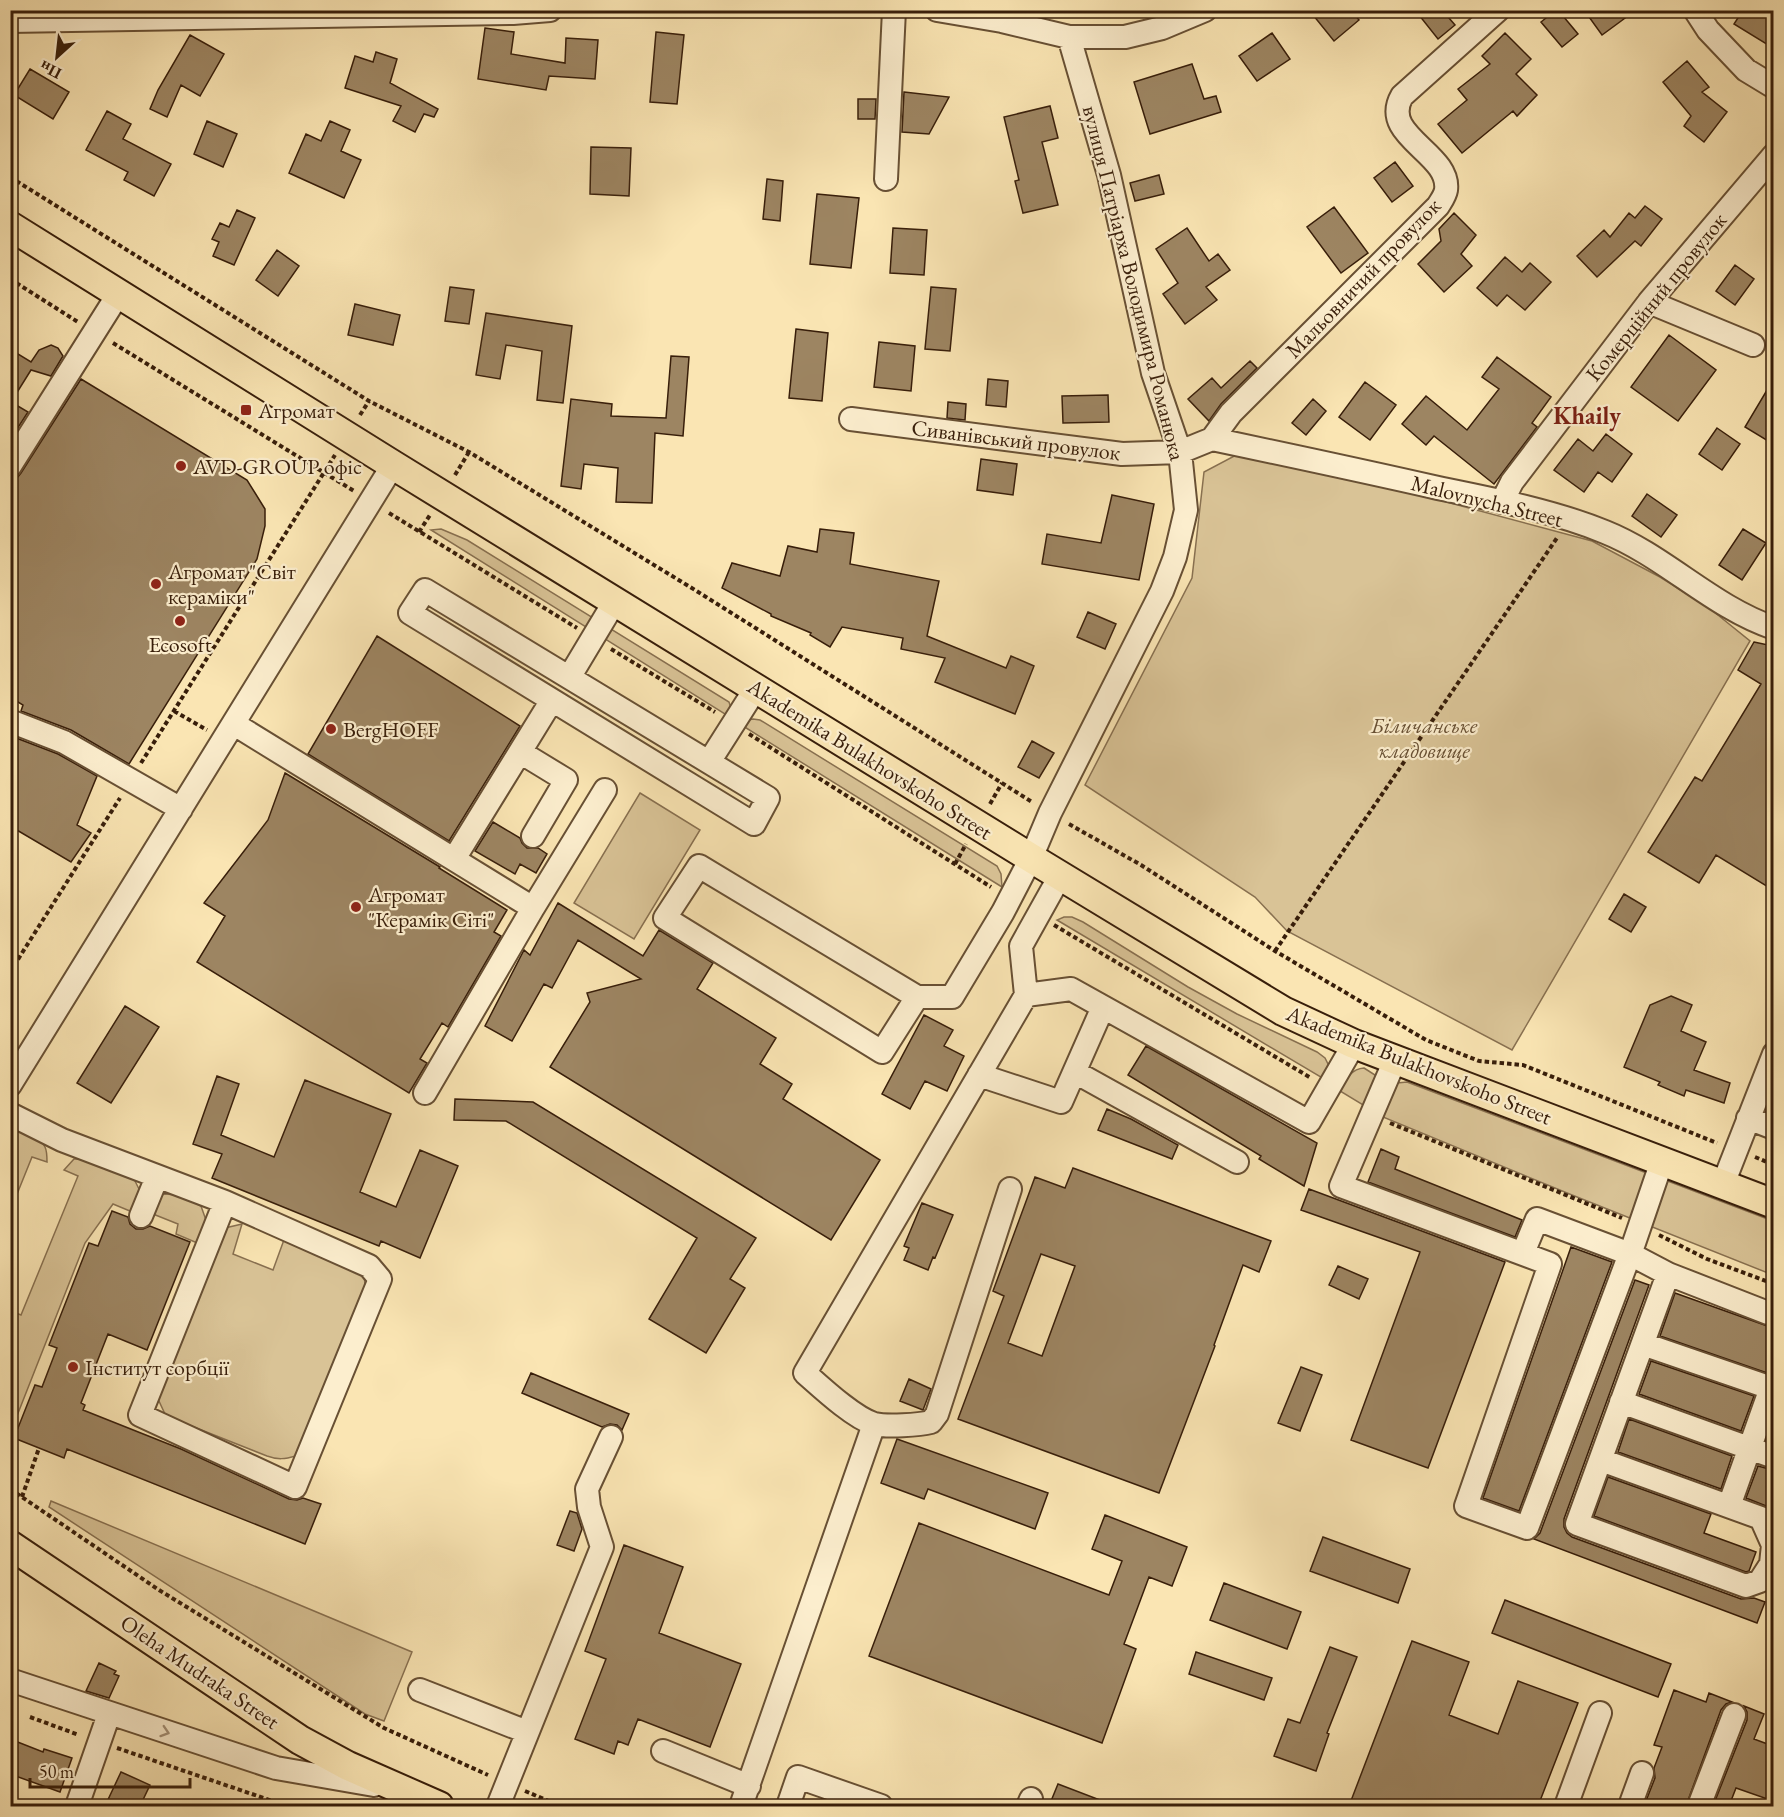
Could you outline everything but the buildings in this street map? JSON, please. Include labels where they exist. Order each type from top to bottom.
[{"type":"main road","name":"Akademika Bulakhovskoho Street","points":[[10,226],[393,465],[1283,1011],[1354,1044],[1773,1204]]},
{"type":"main road","name":"Oleha Mudraka Street","points":[[10,1545],[300,1740],[396,1789],[439,1806]]},
{"type":"street","points":[[10,21],[550,10]]},
{"type":"street","points":[[886,179],[894,10]]},
{"type":"street","points":[[937,10],[1002,21],[1069,37],[1125,37],[1161,28],[1205,10]]},
{"type":"street","name":"Мальовничий провулок","points":[[1212,439],[1231,413],[1438,206],[1446,193],[1447,183],[1442,171],[1402,127],[1396,117],[1396,105],[1402,96],[1498,10]]},
{"type":"street","points":[[1695,10],[1708,30],[1746,70],[1773,87]]},
{"type":"street","name":"вулиця Патріарха Володимира Романюка","points":[[917,997],[952,996],[1010,899],[1050,813],[1162,591],[1175,557],[1186,510],[1180,452],[1153,374],[1109,175],[1069,37]]},
{"type":"street","name":"Комерційний провулок","points":[[1502,502],[1512,482],[1649,302],[1773,155]]},
{"type":"street","points":[[10,466],[118,293]]},
{"type":"street","points":[[1649,302],[1754,345]]},
{"type":"street","name":"Сиванівський провулок","points":[[851,419],[1122,454],[1180,452]]},
{"type":"street","points":[[1180,452],[1212,439]]},
{"type":"street","name":"Malovnycha Street","points":[[1212,439],[1502,502],[1604,531],[1638,546],[1733,609],[1753,621],[1773,628]]},
{"type":"street","points":[[10,1085],[17,1060],[181,809],[393,465]]},
{"type":"street","points":[[425,590],[570,676],[768,798],[754,824],[410,613],[425,590]]},
{"type":"street","points":[[570,676],[615,601]]},
{"type":"street","points":[[709,762],[756,688]]},
{"type":"street","points":[[454,859],[552,700]]},
{"type":"street","points":[[10,721],[64,742],[181,809]]},
{"type":"street","points":[[229,731],[454,859],[533,908]]},
{"type":"street","points":[[520,752],[566,780],[533,836]]},
{"type":"street","points":[[425,1093],[605,790]]},
{"type":"street","points":[[699,866],[917,997],[882,1053],[665,918],[699,866]]},
{"type":"street","points":[[1010,1189],[937,1414],[932,1422],[920,1425],[874,1424],[846,1408],[805,1373],[1026,995],[1021,946],[1060,876]]},
{"type":"street","points":[[1026,995],[1071,990],[1309,1122],[1354,1044]]},
{"type":"street","points":[[979,1075],[1061,1102],[1103,1008]]},
{"type":"street","points":[[1723,1184],[1773,1054]]},
{"type":"street","points":[[1395,1060],[1341,1186],[1550,1264],[1466,1506],[1527,1528],[1662,1161]]},
{"type":"street","points":[[1075,1072],[1237,1162]]},
{"type":"street","points":[[10,1114],[62,1140],[225,1202],[369,1266],[380,1279],[295,1487],[140,1415],[225,1202]]},
{"type":"street","points":[[1748,1118],[1773,1128]]},
{"type":"street","points":[[141,1216],[157,1177]]},
{"type":"street","points":[[1523,1253],[1537,1219],[1629,1254],[1668,1274],[1768,1312]]},
{"type":"street","points":[[1601,1460],[1761,1518],[1773,1545],[1771,1564],[1760,1581],[1746,1586],[1577,1524],[1668,1274]]},
{"type":"street","points":[[1643,1344],[1772,1389],[1729,1506]]},
{"type":"street","points":[[1621,1402],[1773,1457]]},
{"type":"street","points":[[663,1751],[745,1796],[874,1424]]},
{"type":"street","points":[[498,1806],[602,1547],[589,1507],[587,1490],[611,1437]]},
{"type":"street","points":[[10,1680],[276,1768],[396,1789]]},
{"type":"street","points":[[420,1690],[527,1732]]},
{"type":"street","points":[[1566,1806],[1600,1713]]},
{"type":"street","points":[[77,1806],[109,1714]]},
{"type":"street","points":[[1699,1806],[1734,1715]]},
{"type":"street","points":[[1630,1806],[1642,1773]]},
{"type":"street","points":[[788,1806],[798,1777],[881,1806]]},
{"type":"path","points":[[10,177],[369,401],[469,452],[695,590],[1050,813],[1141,865],[1275,951],[1426,1040],[1479,1061],[1523,1065],[1773,1165]]},
{"type":"path","points":[[10,279],[734,724],[1010,899]]},
{"type":"path","points":[[10,972],[369,401]]},
{"type":"path","points":[[1275,951],[1561,532],[1567,519]]},
{"type":"path","points":[[174,711],[229,731]]},
{"type":"path","points":[[1038,915],[1327,1088]]},
{"type":"path","points":[[1372,1116],[1640,1226],[1707,1259],[1773,1284]]},
{"type":"path","points":[[22,1497],[39,1448]]},
{"type":"path","points":[[10,1489],[159,1590],[384,1728],[560,1806]]},
{"type":"path","points":[[30,1717],[287,1806]]},
{"type":"green space","name":"Біличанське кладовище","points":[[1238,454],[1372,482],[1592,541],[1660,577],[1708,607],[1750,641],[1512,1050],[1287,931],[1255,897],[1085,785],[1192,578],[1204,472]]},
{"type":"green space","points":[[441,529],[467,540],[729,702],[731,708],[728,716],[431,530]]},
{"type":"green space","points":[[748,720],[760,720],[997,866],[1001,874],[1002,887],[743,726]]},
{"type":"green space","points":[[640,793],[700,830],[634,939],[574,903]]},
{"type":"green space","points":[[1072,917],[1083,922],[1188,987],[1237,1014],[1317,1052],[1325,1058],[1329,1066],[1324,1079],[1057,920]]},
{"type":"green space","points":[[1364,1068],[1375,1075],[1377,1082],[1368,1108],[1340,1091],[1355,1070]]},
{"type":"green space","points":[[1407,1082],[1773,1221],[1773,1275],[1378,1115],[1397,1083]]},
{"type":"green space","points":[[10,1130],[25,1132],[39,1139],[46,1149],[47,1160],[47,1162],[32,1157],[11,1209]]},
{"type":"green space","points":[[74,1159],[94,1159],[133,1177],[142,1195],[137,1214],[113,1204],[85,1243],[11,1431],[11,1311],[21,1315],[78,1176],[64,1170]]},
{"type":"green space","points":[[164,1194],[180,1195],[201,1206],[207,1223],[202,1245],[176,1234],[178,1224],[148,1212],[152,1202]]},
{"type":"green space","points":[[242,1224],[233,1254],[273,1270],[285,1237],[364,1275],[366,1293],[296,1456],[288,1458],[278,1459],[267,1456],[171,1418],[165,1414],[158,1399],[225,1228]]},
{"type":"green space","points":[[51,1501],[412,1652],[384,1721],[365,1714],[49,1507]]},
{"type":"place","name":"Агромат","points":[[246,410]]},
{"type":"place","name":"AVD-GROUP офіс","points":[[181,466]]},
{"type":"place","name":"Агромат \"Світ кераміки\"","points":[[156,584]]},
{"type":"place","name":"Ecosoft","points":[[180,621]]},
{"type":"place","name":"BergHOFF","points":[[331,729]]},
{"type":"place","name":"Агромат \"Керамік Сіті\"","points":[[356,907]]},
{"type":"place","name":"Інститут сорбції","points":[[73,1367]]},
{"type":"district","name":"Khaily","points":[[1587,415]]}]
